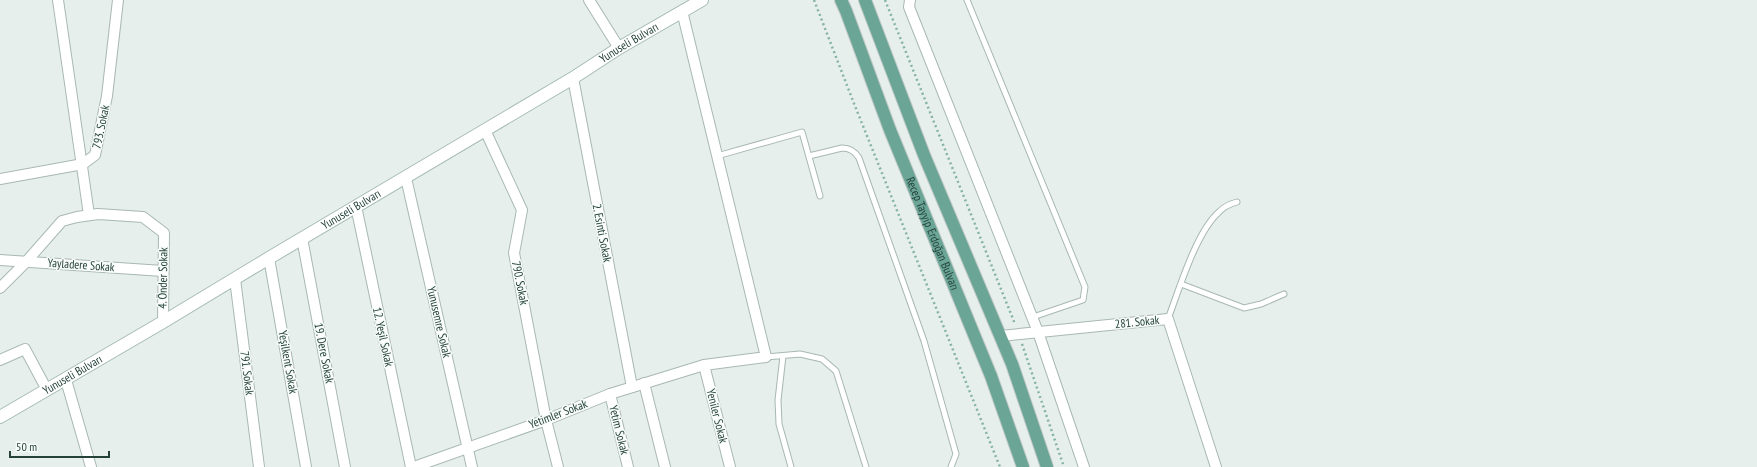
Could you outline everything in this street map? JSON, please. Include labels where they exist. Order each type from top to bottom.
[{"type":"main road","name":"Yunuseli Bulvarı","points":[[0,417],[66,380],[302,238],[406,178],[573,78],[619,48],[702,0]]},
{"type":"main road","name":"Recep Tayyip Erdoğan Bulvarı","points":[[841,0],[890,130],[991,376],[1023,467]]},
{"type":"main road","name":"Recep Tayyip Erdoğan Bulvarı","points":[[865,0],[924,155],[1012,364],[1047,467]]},
{"type":"street","points":[[0,288],[26,262],[62,221],[89,215],[83,164],[58,0]]},
{"type":"street","name":"793. Sokak","points":[[0,179],[83,164],[94,155],[107,96],[118,0]]},
{"type":"street","points":[[589,0],[619,48]]},
{"type":"street","points":[[910,0],[909,7],[1033,317],[1084,467]]},
{"type":"street","points":[[682,11],[766,357]]},
{"type":"street","name":"2. Esinti Sokak","points":[[573,78],[632,387]]},
{"type":"street","name":"790. Sokak","points":[[485,130],[522,210],[514,253],[546,420],[558,467]]},
{"type":"street","name":"Yunusemre Sokak","points":[[406,178],[472,467]]},
{"type":"street","name":"12. Yeşil Sokak","points":[[356,206],[412,467]]},
{"type":"street","name":"4. Önder Sokak","points":[[89,215],[98,214],[143,217],[164,233],[163,322]]},
{"type":"street","name":"19. Dere Sokak","points":[[302,238],[345,467]]},
{"type":"street","name":"Yeşilkent Sokak","points":[[269,258],[306,467]]},
{"type":"street","name":"Yayladere Sokak","points":[[0,260],[163,271]]},
{"type":"street","name":"791. Sokak","points":[[235,278],[259,467]]},
{"type":"street","name":"281. Sokak","points":[[1000,336],[1168,320],[1216,467]]},
{"type":"street","points":[[0,360],[24,349],[47,390]]},
{"type":"street","name":"Yetimler Sokak","points":[[412,467],[546,420],[610,394],[632,387],[704,365],[766,357]]},
{"type":"street","name":"Yeniler Sokak","points":[[704,365],[730,467]]},
{"type":"street","points":[[66,380],[91,467]]},
{"type":"street","points":[[644,384],[665,467]]},
{"type":"street","name":"Yetim Sokak","points":[[610,394],[628,467]]},
{"type":"lane","points":[[967,0],[1085,287],[1083,300],[1033,317]]},
{"type":"lane","points":[[717,156],[802,132],[820,196]]},
{"type":"lane","points":[[808,156],[847,148],[857,153],[860,158],[924,341],[956,454],[952,467]]},
{"type":"lane","points":[[1168,320],[1181,284],[1205,228],[1218,212],[1228,204],[1237,202]]},
{"type":"lane","points":[[1181,284],[1244,308],[1260,304],[1284,294]]},
{"type":"lane","points":[[766,357],[800,354],[822,359],[836,371],[866,467]]},
{"type":"lane","points":[[783,356],[778,400],[779,424],[791,467]]},
{"type":"path","points":[[814,0],[1000,467]]},
{"type":"path","points":[[885,0],[1019,334],[1064,467]]}]
